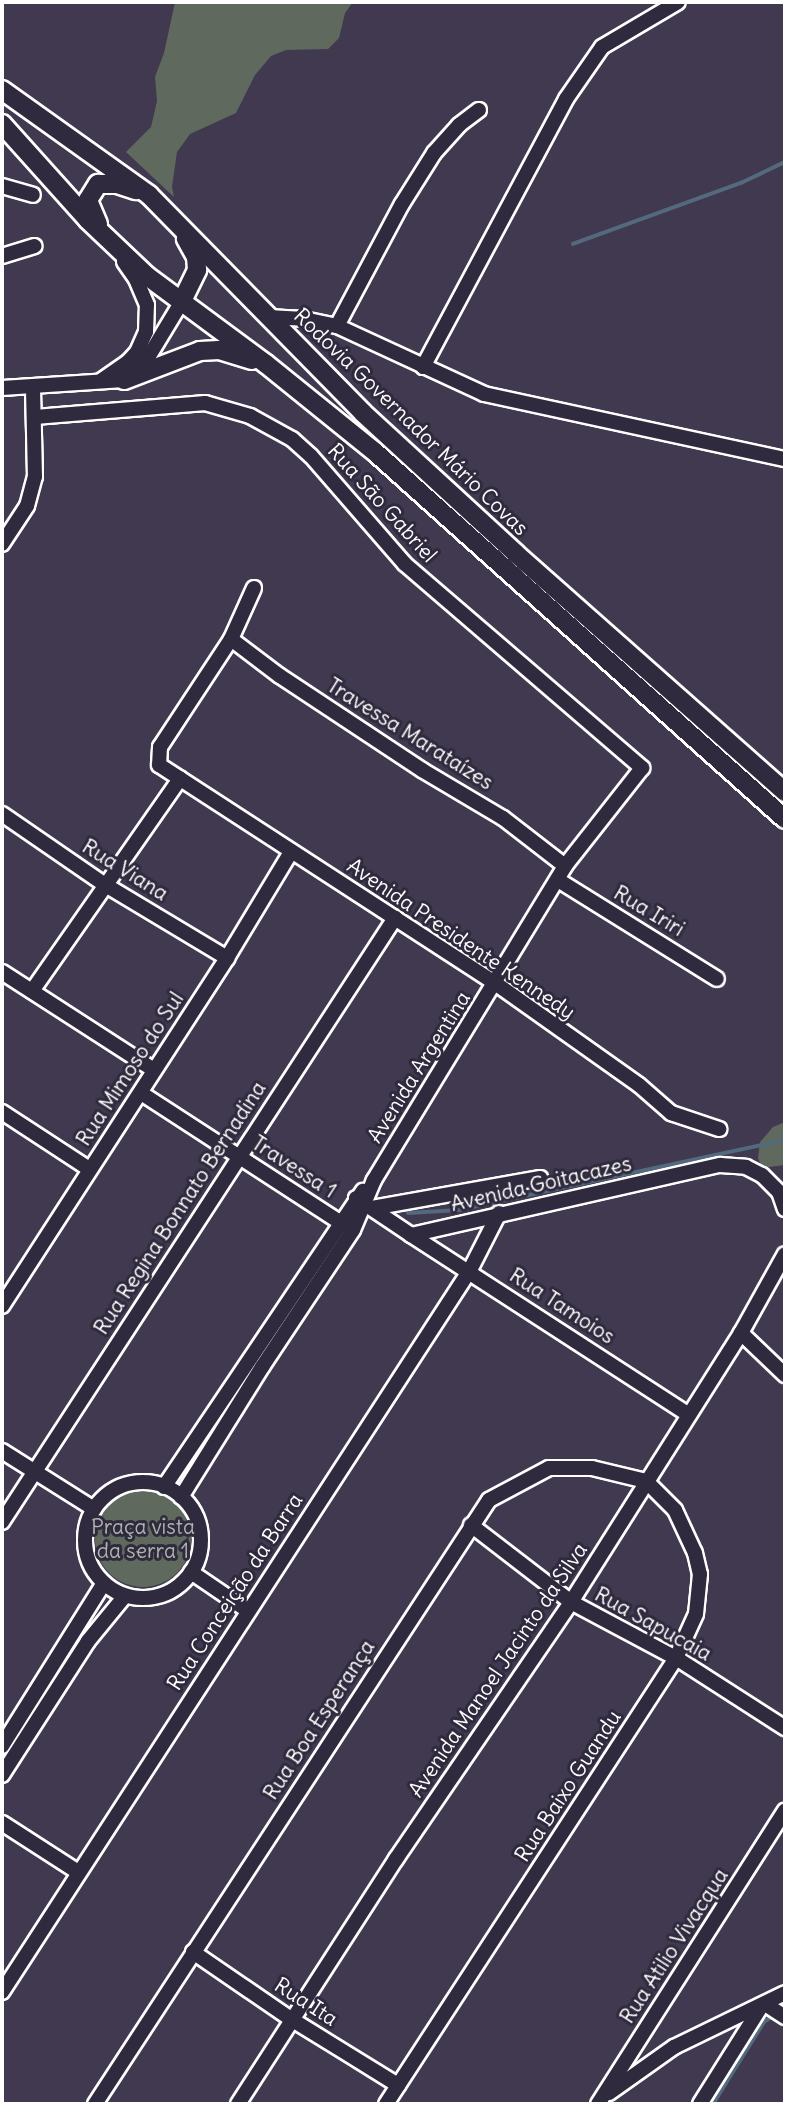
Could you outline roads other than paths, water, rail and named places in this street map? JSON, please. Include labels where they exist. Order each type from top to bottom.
[{"type":"main road","name":"Rodovia Governador Mário Covas","points":[[2,90],[149,195],[363,413],[515,553],[785,792]]},
{"type":"main road","name":"Rodovia Governador Mário Covas","points":[[2,124],[106,238],[181,303],[266,364],[375,452],[785,819]]},
{"type":"main road","points":[[106,238],[89,206],[92,190],[107,183],[149,195]]},
{"type":"main road","points":[[175,219],[193,250],[197,266],[197,274],[181,303]]},
{"type":"main road","points":[[124,380],[200,351],[219,351],[266,364]]},
{"type":"street","points":[[424,367],[566,99],[587,68],[602,47],[678,2]]},
{"type":"street","points":[[337,326],[402,204],[434,153],[459,125],[479,110]]},
{"type":"street","points":[[2,186],[33,195]]},
{"type":"street","points":[[97,383],[118,371],[137,352],[148,320],[142,290],[106,238]]},
{"type":"street","points":[[2,256],[36,246]]},
{"type":"street","points":[[2,388],[124,380],[149,356],[181,303]]},
{"type":"street","points":[[268,317],[304,319],[337,326],[484,394],[785,459]]},
{"type":"street","points":[[2,544],[27,506],[35,477],[33,387]]},
{"type":"street","name":"Rua São Gabriel","points":[[35,417],[205,403],[250,416],[292,439],[311,456],[405,564],[642,768]]},
{"type":"street","points":[[231,639],[254,588]]},
{"type":"street","name":"Avenida Presidente Kennedy","points":[[231,639],[160,747],[159,765],[495,983],[639,1085],[671,1113],[692,1123],[719,1129]]},
{"type":"street","name":"Travessa Marataízes","points":[[231,639],[279,676],[422,770],[503,818],[565,866]]},
{"type":"street","name":"Avenida Argentina","points":[[181,1497],[262,1367],[353,1230],[374,1180],[565,866],[642,768]]},
{"type":"street","points":[[32,991],[104,884],[180,779]]},
{"type":"street","name":"Rua Viana","points":[[2,814],[104,884],[228,958]]},
{"type":"street","name":"Rua Mimoso do Sul","points":[[2,1306],[6,1290],[141,1093],[228,958],[290,852]]},
{"type":"street","name":"Rua Iriri","points":[[558,880],[717,979]]},
{"type":"street","name":"Rua Regina Bonnato Bernadina","points":[[2,1522],[395,918]]},
{"type":"street","points":[[2,972],[154,1070]]},
{"type":"street","name":"Travessa 1","points":[[141,1093],[353,1230]]},
{"type":"street","points":[[2,1112],[89,1169]]},
{"type":"street","name":"Avenida Goitacazes","points":[[411,1234],[720,1165],[746,1167],[762,1175],[779,1192],[785,1209]]},
{"type":"street","points":[[365,1204],[540,1178]]},
{"type":"street","points":[[365,1204],[411,1234]]},
{"type":"street","name":"Avenida Argentina","points":[[164,1487],[340,1223],[365,1204]]},
{"type":"street","name":"Rua Conceição da Barra","points":[[2,1992],[470,1270],[499,1213]]},
{"type":"street","name":"Rua Tamoios","points":[[411,1234],[688,1414]]},
{"type":"street","name":"Avenida Manoel Jacinto da Silva","points":[[237,2104],[291,2019],[571,1602],[741,1333],[785,1254]]},
{"type":"street","points":[[741,1333],[785,1375]]},
{"type":"street","points":[[2,1451],[94,1509]]},
{"type":"street","name":"Rua Boa Esperança","points":[[95,2104],[489,1500],[549,1468],[592,1468],[646,1481]]},
{"type":"street","name":"Rua Baixo Guandu","points":[[386,2104],[676,1658],[696,1614],[700,1574],[685,1525],[663,1495],[646,1481]]},
{"type":"street","points":[[150,1483],[164,1487],[181,1497],[193,1511],[200,1531],[200,1553],[191,1572],[167,1593],[147,1598],[125,1595],[104,1583],[93,1570],[86,1550],[86,1528],[94,1509],[109,1494],[128,1485],[150,1483]]},
{"type":"street","name":"Rua Sapucaia","points":[[471,1525],[571,1602],[676,1658],[785,1728]]},
{"type":"street","points":[[191,1572],[247,1611]]},
{"type":"street","points":[[2,1746],[104,1583]]},
{"type":"street","points":[[2,1775],[88,1641],[125,1595]]},
{"type":"street","name":"Rua Atilio Vivacqua","points":[[600,2101],[785,1811]]},
{"type":"street","points":[[2,1823],[78,1872]]},
{"type":"street","name":"Rua Ita","points":[[193,1952],[291,2019],[398,2085]]},
{"type":"street","points":[[600,2101],[674,2048],[785,1993]]},
{"type":"street","points":[[764,2004],[785,2017]]},
{"type":"street","points":[[700,2104],[764,2004]]},
{"type":"waterway","points":[[573,244],[741,183],[785,162]]},
{"type":"waterway","points":[[408,1213],[459,1210],[785,1140]]},
{"type":"waterway","points":[[713,2104],[764,2022],[773,2016]]},
{"type":"park label","name":"Praça vista da serra 1","points":[[143,1539]]}]
